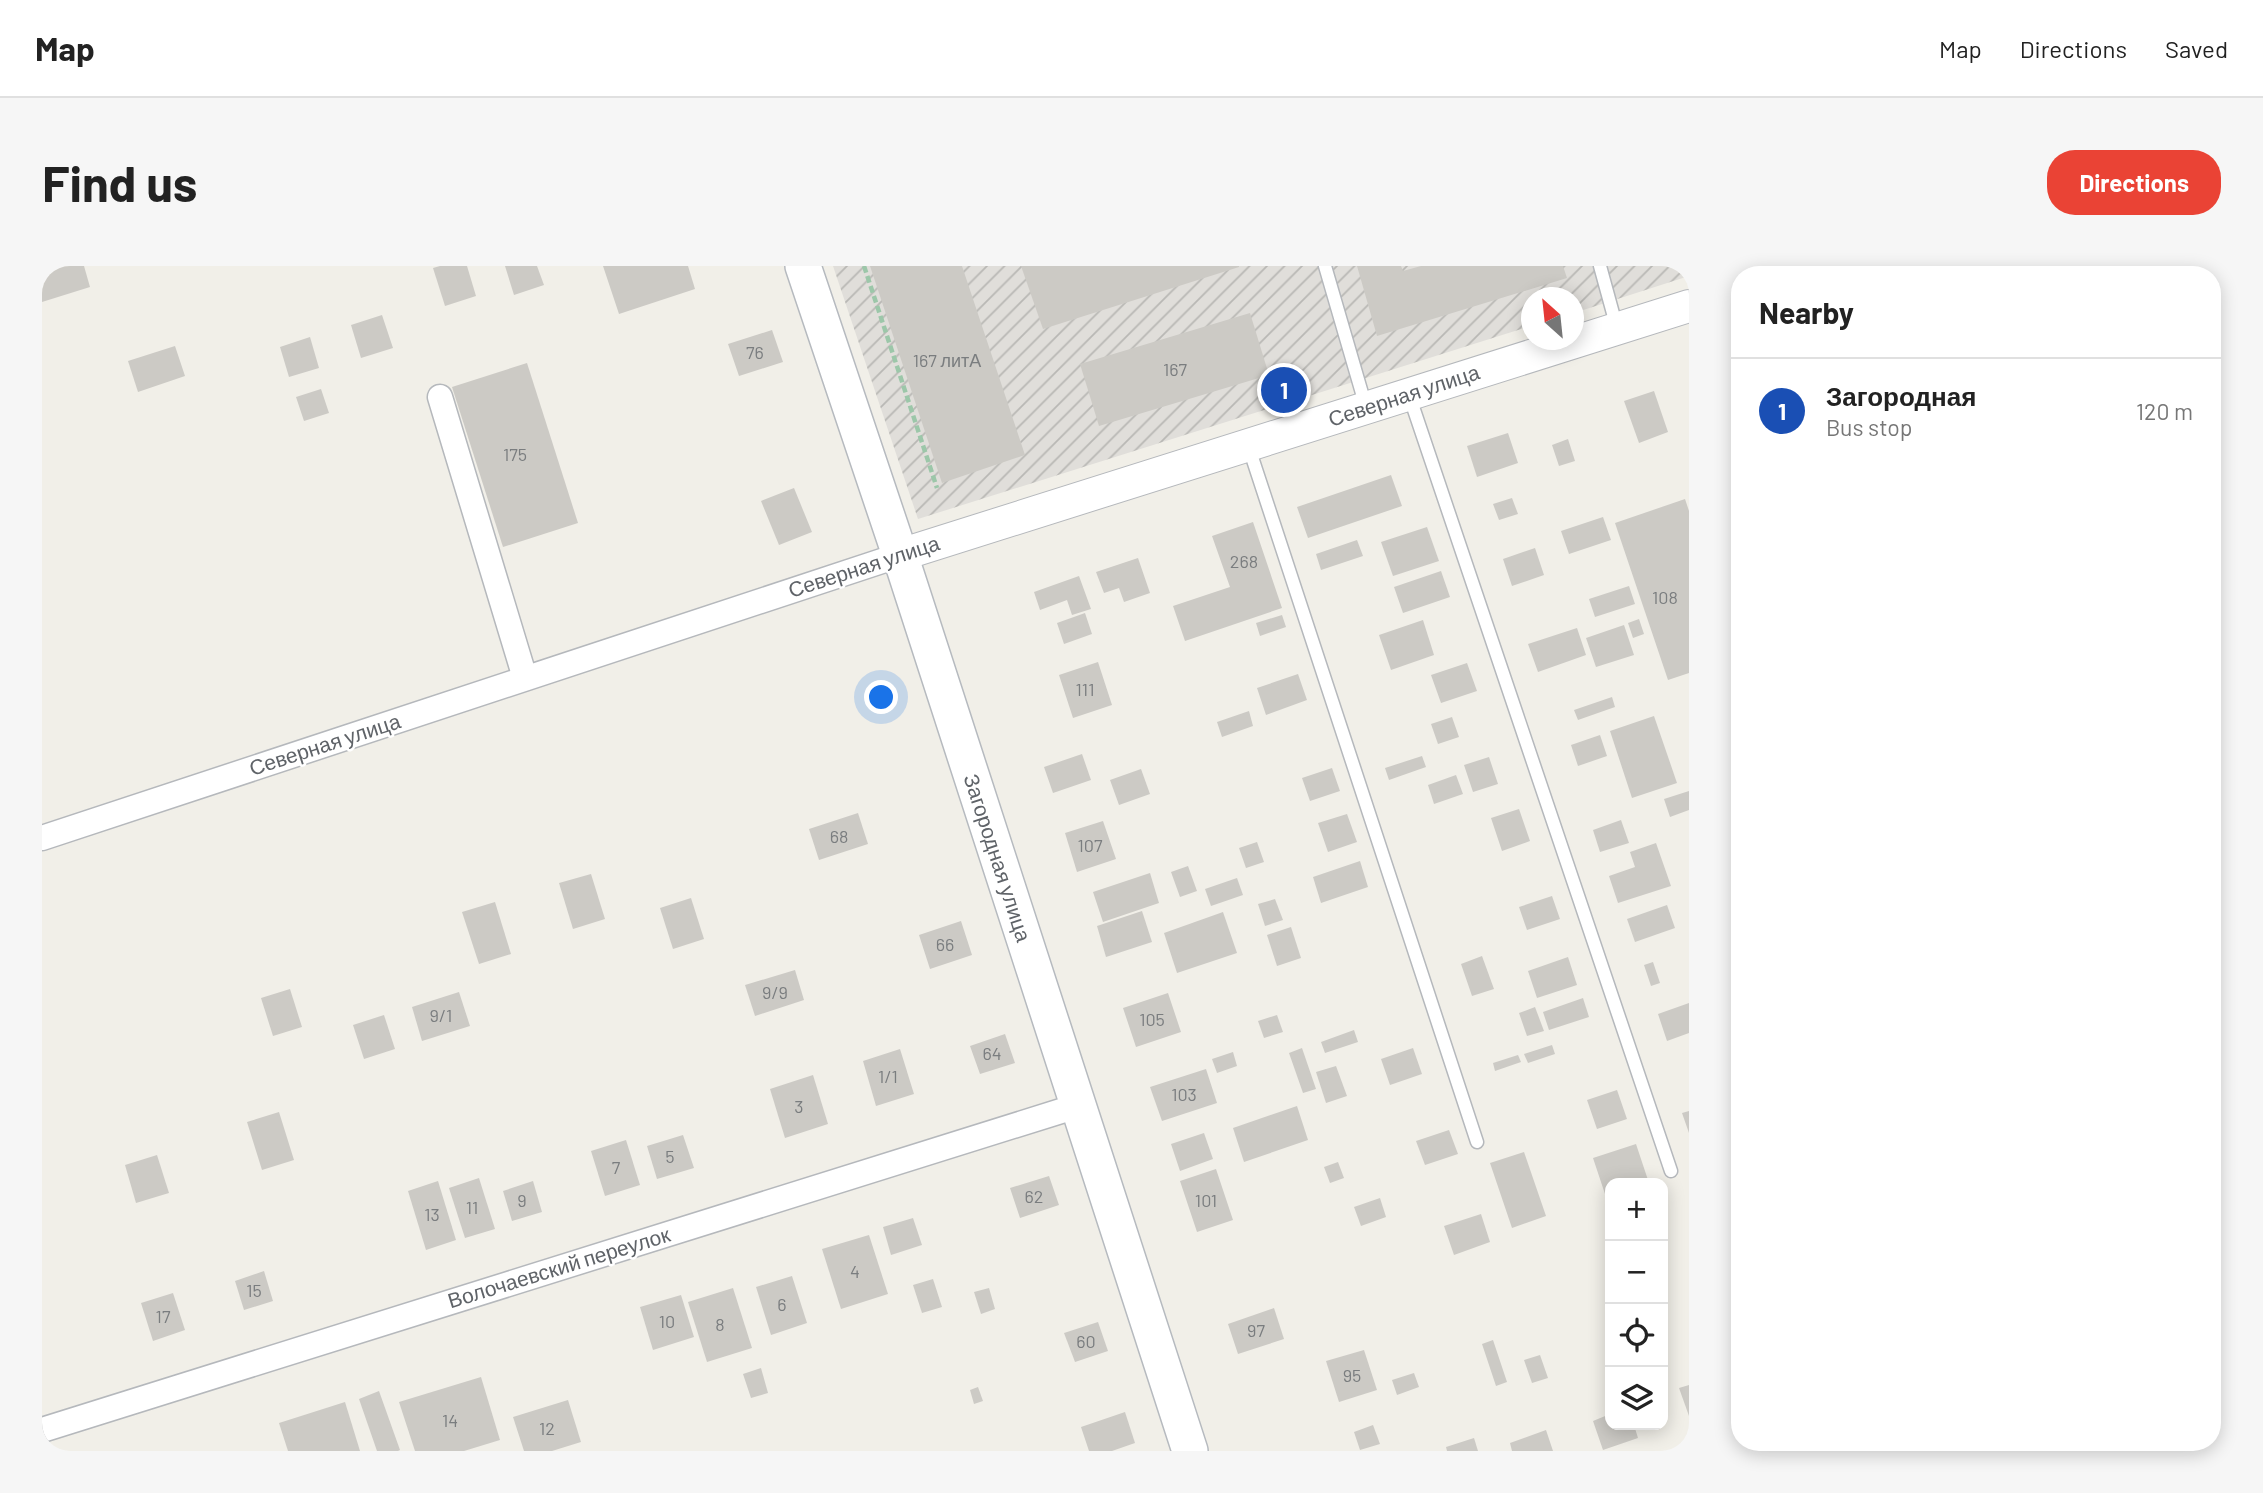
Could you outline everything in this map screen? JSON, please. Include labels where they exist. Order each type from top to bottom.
[{"type":"main road","name":"Загородная улица","points":[[803,266],[900,555],[1190,1451]]},
{"type":"street","name":"Северная улица","points":[[42,838],[900,555],[1689,306]]},
{"type":"street","points":[[440,397],[526,678]]},
{"type":"street","name":"Волочаевский переулок","points":[[42,1430],[1077,1106]]},
{"type":"lane","points":[[1325,266],[1366,408]]},
{"type":"lane","points":[[1600,266],[1617,328]]},
{"type":"lane","points":[[1409,394],[1671,1171]]},
{"type":"lane","points":[[1248,445],[1477,1142]]},
{"type":"path","points":[[864,266],[937,488]]},
{"type":"shaded area","points":[[833,266],[1689,266],[1689,276],[1584,310],[1584,287],[1521,287],[1521,329],[918,519]]},
{"type":"building","points":[[42,266],[84,266],[90,287],[42,302]]},
{"type":"building","points":[[467,266],[476,296],[445,306],[433,268]]},
{"type":"building","points":[[505,266],[537,266],[544,285],[514,295]]},
{"type":"building","points":[[603,266],[688,266],[695,289],[619,314]]},
{"type":"building","points":[[870,266],[962,266],[1025,455],[942,483]]},
{"type":"building","points":[[1021,266],[1239,266],[1239,267],[1043,329]]},
{"type":"building","points":[[1357,266],[1401,266],[1403,271],[1421,266],[1563,266],[1567,278],[1538,287],[1521,287],[1521,292],[1377,336]]},
{"type":"building","points":[[1250,313],[1269,375],[1099,426],[1080,364]]},
{"type":"building","points":[[382,315],[393,348],[361,358],[351,325]]},
{"type":"building","points":[[772,330],[783,362],[739,376],[728,344]]},
{"type":"building","points":[[310,337],[319,368],[289,377],[280,347]]},
{"type":"building","points":[[175,346],[185,376],[138,392],[128,361]]},
{"type":"building","points":[[527,363],[578,523],[503,547],[452,387]]},
{"type":"building","points":[[321,389],[329,413],[304,421],[296,397]]},
{"type":"building","points":[[1654,391],[1668,432],[1639,443],[1624,401]]},
{"type":"building","points":[[1508,433],[1518,463],[1477,477],[1467,446]]},
{"type":"building","points":[[1568,439],[1575,461],[1559,466],[1552,445]]},
{"type":"building","points":[[1391,475],[1402,506],[1308,538],[1297,507]]},
{"type":"building","points":[[794,488],[812,532],[779,545],[761,501]]},
{"type":"building","points":[[1512,498],[1518,514],[1499,520],[1493,504]]},
{"type":"building","points":[[1685,499],[1689,511],[1689,673],[1668,680],[1615,523]]},
{"type":"building","points":[[1603,517],[1611,540],[1569,554],[1561,531]]},
{"type":"building","points":[[1253,522],[1282,608],[1185,641],[1173,606],[1230,587],[1212,536]]},
{"type":"building","points":[[1427,527],[1439,561],[1393,576],[1381,542]]},
{"type":"building","points":[[1357,540],[1363,556],[1321,570],[1316,554]]},
{"type":"building","points":[[1535,548],[1544,575],[1512,586],[1503,559]]},
{"type":"building","points":[[1138,558],[1150,593],[1124,602],[1119,588],[1104,593],[1096,572]]},
{"type":"building","points":[[1441,571],[1450,597],[1403,613],[1394,587]]},
{"type":"building","points":[[1079,576],[1091,609],[1072,615],[1067,600],[1040,610],[1034,592]]},
{"type":"building","points":[[1629,586],[1635,604],[1595,617],[1589,599]]},
{"type":"building","points":[[1085,613],[1092,634],[1064,644],[1057,623]]},
{"type":"building","points":[[1282,615],[1286,627],[1260,636],[1256,623]]},
{"type":"building","points":[[1639,619],[1644,634],[1633,638],[1628,623]]},
{"type":"building","points":[[1423,620],[1434,655],[1391,670],[1379,635]]},
{"type":"building","points":[[1624,625],[1634,655],[1596,667],[1586,638]]},
{"type":"building","points":[[1577,628],[1586,655],[1538,672],[1528,644]]},
{"type":"building","points":[[1098,662],[1112,705],[1073,718],[1059,675]]},
{"type":"building","points":[[1467,663],[1477,691],[1441,703],[1431,675]]},
{"type":"building","points":[[1298,674],[1307,700],[1266,715],[1257,688]]},
{"type":"building","points":[[1612,697],[1615,707],[1578,720],[1574,710]]},
{"type":"building","points":[[1249,711],[1253,726],[1222,737],[1217,722]]},
{"type":"building","points":[[1654,716],[1677,783],[1632,798],[1610,731]]},
{"type":"building","points":[[1452,717],[1459,737],[1438,744],[1431,724]]},
{"type":"building","points":[[1600,735],[1607,756],[1578,766],[1571,745]]},
{"type":"building","points":[[1082,754],[1091,780],[1053,793],[1044,767]]},
{"type":"building","points":[[1422,756],[1426,767],[1389,780],[1385,768]]},
{"type":"building","points":[[1489,757],[1498,784],[1473,792],[1464,765]]},
{"type":"building","points":[[1332,768],[1340,791],[1310,801],[1302,778]]},
{"type":"building","points":[[1141,769],[1150,794],[1119,805],[1110,780]]},
{"type":"building","points":[[1456,775],[1463,794],[1434,804],[1428,785]]},
{"type":"building","points":[[1689,791],[1689,810],[1670,817],[1664,799]]},
{"type":"building","points":[[1519,809],[1530,841],[1502,851],[1491,818]]},
{"type":"building","points":[[858,813],[868,844],[819,860],[809,829]]},
{"type":"building","points":[[1347,814],[1357,842],[1328,852],[1318,823]]},
{"type":"building","points":[[1621,820],[1629,843],[1600,852],[1593,830]]},
{"type":"building","points":[[1103,821],[1116,859],[1077,872],[1065,833]]},
{"type":"building","points":[[1257,842],[1264,862],[1246,868],[1239,848]]},
{"type":"building","points":[[1656,843],[1671,886],[1618,903],[1609,876],[1635,867],[1630,852]]},
{"type":"building","points":[[1360,861],[1368,887],[1321,903],[1313,877]]},
{"type":"building","points":[[1188,866],[1197,891],[1180,897],[1171,872]]},
{"type":"building","points":[[1150,873],[1159,903],[1103,922],[1093,892]]},
{"type":"building","points":[[591,874],[605,919],[573,929],[559,883]]},
{"type":"building","points":[[1237,878],[1243,895],[1211,906],[1205,889]]},
{"type":"building","points":[[1552,896],[1560,919],[1527,930],[1519,907]]},
{"type":"building","points":[[691,898],[704,939],[673,949],[660,908]]},
{"type":"building","points":[[1275,899],[1283,920],[1265,926],[1258,904]]},
{"type":"building","points":[[495,902],[511,954],[479,964],[462,912]]},
{"type":"building","points":[[1667,905],[1675,928],[1635,942],[1627,919]]},
{"type":"building","points":[[1142,911],[1152,942],[1106,957],[1097,926]]},
{"type":"building","points":[[1223,912],[1237,953],[1177,973],[1164,933]]},
{"type":"building","points":[[961,921],[972,955],[930,969],[919,935]]},
{"type":"building","points":[[1291,927],[1301,958],[1277,966],[1267,935]]},
{"type":"building","points":[[1482,956],[1494,989],[1472,996],[1461,964]]},
{"type":"building","points":[[1568,957],[1577,985],[1537,998],[1528,971]]},
{"type":"building","points":[[1653,962],[1660,983],[1651,986],[1644,965]]},
{"type":"building","points":[[795,970],[804,1000],[755,1016],[745,985]]},
{"type":"building","points":[[290,989],[302,1027],[273,1036],[261,998]]},
{"type":"building","points":[[459,992],[470,1026],[422,1041],[412,1007]]},
{"type":"building","points":[[1168,993],[1181,1032],[1136,1047],[1123,1008]]},
{"type":"building","points":[[1583,998],[1589,1017],[1549,1030],[1543,1012]]},
{"type":"building","points":[[1689,1003],[1689,1033],[1667,1041],[1658,1014]]},
{"type":"building","points":[[1535,1007],[1544,1031],[1527,1036],[1519,1013]]},
{"type":"building","points":[[384,1015],[395,1049],[364,1059],[353,1025]]},
{"type":"building","points":[[1277,1015],[1283,1032],[1264,1038],[1258,1021]]},
{"type":"building","points":[[1354,1030],[1358,1042],[1325,1053],[1321,1042]]},
{"type":"building","points":[[1005,1034],[1015,1063],[980,1074],[970,1046]]},
{"type":"building","points":[[1552,1045],[1555,1054],[1528,1063],[1524,1054]]},
{"type":"building","points":[[1302,1048],[1316,1089],[1303,1093],[1289,1053]]},
{"type":"building","points":[[1413,1048],[1422,1074],[1390,1085],[1381,1059]]},
{"type":"building","points":[[900,1049],[914,1094],[876,1106],[863,1061]]},
{"type":"building","points":[[1233,1052],[1237,1066],[1217,1073],[1212,1059]]},
{"type":"building","points":[[1518,1055],[1521,1062],[1495,1071],[1493,1063]]},
{"type":"building","points":[[1336,1066],[1347,1096],[1326,1103],[1316,1072]]},
{"type":"building","points":[[1206,1069],[1217,1103],[1162,1121],[1150,1087]]},
{"type":"building","points":[[813,1075],[828,1124],[785,1138],[770,1089]]},
{"type":"building","points":[[1617,1090],[1627,1119],[1597,1129],[1587,1100]]},
{"type":"building","points":[[1297,1106],[1308,1140],[1244,1162],[1233,1128]]},
{"type":"building","points":[[1689,1111],[1689,1133],[1682,1113]]},
{"type":"building","points":[[279,1112],[294,1160],[262,1170],[247,1122]]},
{"type":"building","points":[[1449,1130],[1458,1154],[1425,1165],[1416,1141]]},
{"type":"building","points":[[1204,1133],[1213,1159],[1180,1171],[1171,1144]]},
{"type":"building","points":[[683,1135],[694,1168],[657,1179],[647,1146]]},
{"type":"building","points":[[626,1140],[640,1185],[605,1196],[591,1151]]},
{"type":"building","points":[[1636,1144],[1647,1178],[1605,1178],[1605,1194],[1593,1158]]},
{"type":"building","points":[[1524,1152],[1546,1216],[1512,1228],[1490,1163]]},
{"type":"building","points":[[157,1155],[169,1193],[136,1203],[125,1165]]},
{"type":"building","points":[[1338,1162],[1344,1178],[1330,1183],[1324,1167]]},
{"type":"building","points":[[1216,1169],[1233,1220],[1197,1232],[1180,1181]]},
{"type":"building","points":[[1049,1176],[1059,1205],[1020,1218],[1010,1188]]},
{"type":"building","points":[[479,1178],[495,1229],[465,1238],[449,1188]]},
{"type":"building","points":[[438,1181],[456,1240],[426,1250],[408,1191]]},
{"type":"building","points":[[533,1181],[542,1212],[512,1221],[503,1191]]},
{"type":"building","points":[[1380,1198],[1386,1217],[1361,1226],[1354,1207]]},
{"type":"building","points":[[1481,1214],[1490,1242],[1454,1255],[1444,1226]]},
{"type":"building","points":[[913,1218],[922,1245],[891,1255],[883,1227]]},
{"type":"building","points":[[869,1235],[888,1294],[841,1309],[822,1249]]},
{"type":"building","points":[[264,1271],[273,1301],[244,1310],[235,1281]]},
{"type":"building","points":[[792,1276],[807,1323],[771,1335],[756,1287]]},
{"type":"building","points":[[933,1279],[942,1307],[922,1313],[913,1285]]},
{"type":"building","points":[[733,1288],[752,1348],[707,1362],[688,1302]]},
{"type":"building","points":[[989,1288],[995,1309],[981,1314],[974,1292]]},
{"type":"building","points":[[173,1293],[185,1330],[153,1341],[141,1303]]},
{"type":"building","points":[[681,1295],[694,1337],[653,1350],[640,1307]]},
{"type":"building","points":[[1274,1308],[1284,1339],[1238,1354],[1228,1324]]},
{"type":"building","points":[[1098,1322],[1108,1351],[1075,1362],[1064,1333]]},
{"type":"building","points":[[1493,1340],[1507,1382],[1496,1386],[1482,1344]]},
{"type":"building","points":[[1364,1350],[1377,1390],[1339,1402],[1326,1361]]},
{"type":"building","points":[[1540,1355],[1548,1378],[1532,1383],[1524,1360]]},
{"type":"building","points":[[761,1368],[768,1393],[751,1398],[743,1374]]},
{"type":"building","points":[[1414,1373],[1419,1387],[1397,1395],[1392,1380]]},
{"type":"building","points":[[481,1377],[500,1440],[464,1451],[415,1451],[399,1402]]},
{"type":"building","points":[[1689,1385],[1689,1416],[1679,1388]]},
{"type":"building","points":[[978,1387],[983,1401],[974,1404],[970,1390]]},
{"type":"building","points":[[379,1391],[400,1450],[398,1451],[377,1451],[359,1399]]},
{"type":"building","points":[[568,1400],[581,1442],[552,1451],[524,1451],[513,1417]]},
{"type":"building","points":[[345,1402],[360,1451],[288,1451],[279,1423]]},
{"type":"building","points":[[1125,1412],[1135,1443],[1112,1451],[1089,1451],[1081,1427]]},
{"type":"building","points":[[1605,1416],[1605,1430],[1636,1430],[1638,1438],[1603,1450],[1593,1421]]},
{"type":"building","points":[[1373,1425],[1380,1444],[1360,1450],[1354,1432]]},
{"type":"building","points":[[1546,1430],[1553,1451],[1512,1451],[1510,1443]]},
{"type":"building","points":[[1474,1438],[1478,1451],[1447,1451],[1446,1447]]},
{"type":"place","name":"Загородная","points":[[1284,390]]}]
